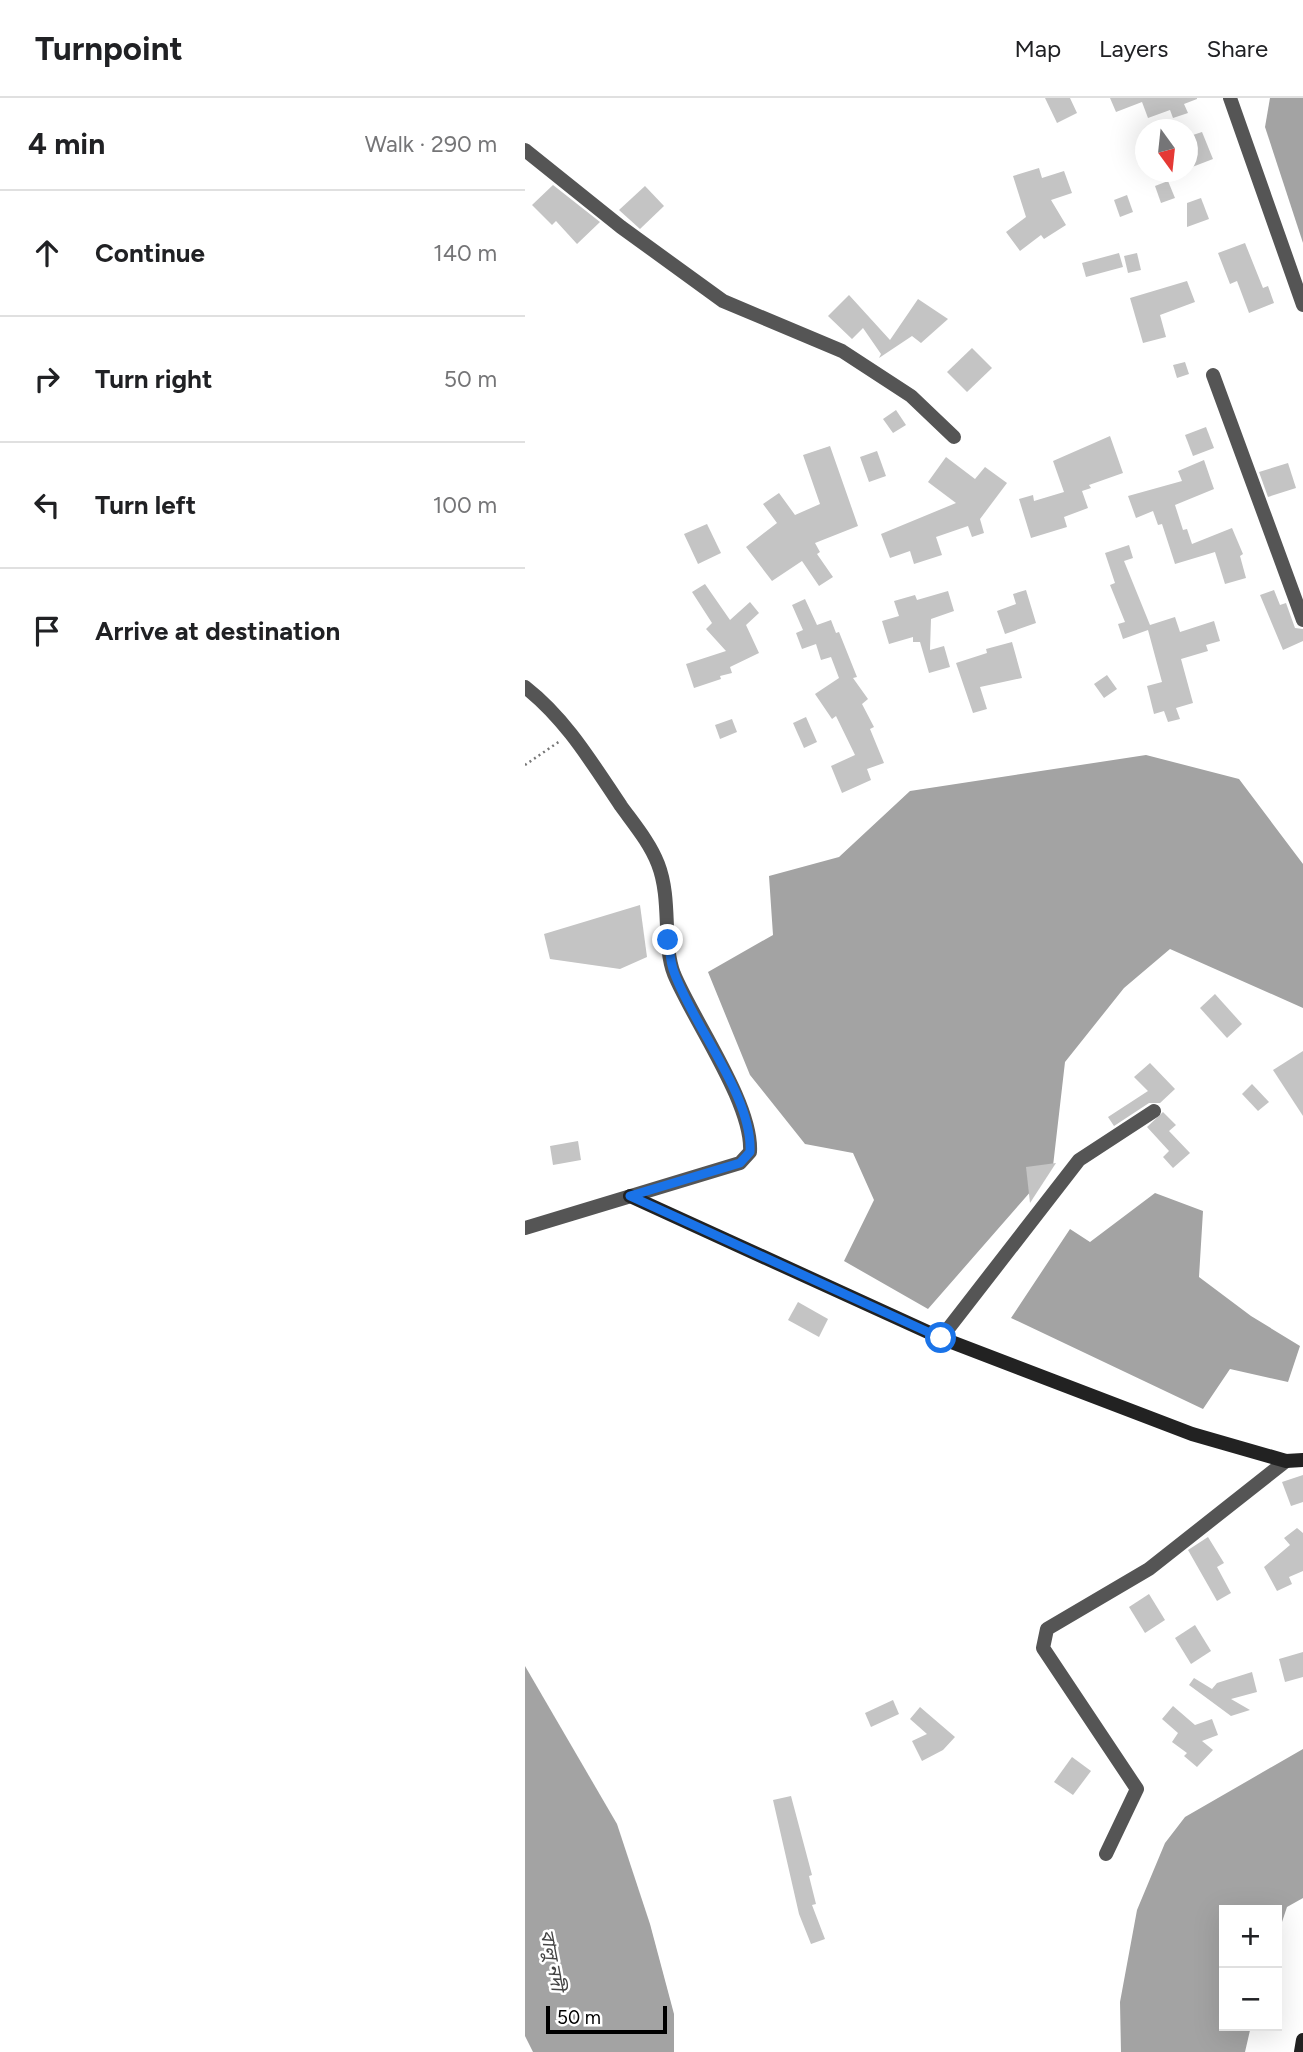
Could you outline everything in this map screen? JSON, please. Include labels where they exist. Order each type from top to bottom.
[{"type":"street","points":[[1230,98],[1303,305]]},
{"type":"street","points":[[525,150],[621,227],[723,301],[842,351],[911,396],[954,437]]},
{"type":"street","points":[[1213,375],[1303,620]]},
{"type":"street","points":[[525,687],[554,712],[572,734],[658,864],[669,908],[668,940],[673,970],[743,1108],[751,1133],[750,1152],[740,1163],[525,1228]]},
{"type":"street","points":[[941,1338],[1079,1160],[1154,1111]]},
{"type":"street","points":[[630,1196],[941,1338],[1192,1434],[1286,1461],[1303,1460]]},
{"type":"street","points":[[1106,1854],[1137,1789],[1043,1648],[1047,1629],[1149,1569],[1286,1461]]},
{"type":"street","points":[[1301,2052],[1303,2040]]},
{"type":"path","points":[[525,765],[572,734]]},
{"type":"water","points":[[1270,98],[1303,98],[1303,243],[1265,127]]},
{"type":"water","points":[[1146,755],[1239,779],[1303,864],[1303,1008],[1170,949],[1124,988],[1065,1062],[1053,1166],[928,1309],[844,1261],[874,1200],[853,1153],[805,1144],[750,1075],[708,972],[773,935],[769,876],[839,857],[910,791]]},
{"type":"water","points":[[1155,1193],[1203,1211],[1199,1277],[1251,1316],[1300,1346],[1288,1382],[1230,1369],[1203,1409],[1011,1318],[1070,1229],[1090,1242]]},
{"type":"water","name":"বালু নদী","points":[[525,1666],[617,1824],[650,1924],[674,2014],[674,2052],[533,2052],[525,2036]]},
{"type":"water","points":[[1303,1749],[1303,1898],[1287,1907],[1282,1922],[1282,1905],[1219,1905],[1219,2031],[1250,2031],[1245,2052],[1121,2052],[1120,2002],[1137,1910],[1165,1843],[1185,1817]]},
{"type":"building","points":[[1045,98],[1070,98],[1077,113],[1057,123]]},
{"type":"building","points":[[1110,98],[1197,99],[1184,104],[1188,113],[1173,118],[1170,110],[1148,118],[1142,102],[1116,112]]},
{"type":"building","points":[[1202,132],[1213,159],[1198,165],[1198,133]]},
{"type":"building","points":[[1039,168],[1042,178],[1064,171],[1072,193],[1051,200],[1066,225],[1044,239],[1041,235],[1020,251],[1006,232],[1026,217],[1013,176]]},
{"type":"building","points":[[1168,182],[1175,198],[1161,203],[1155,186]]},
{"type":"building","points":[[553,185],[600,222],[577,244],[556,221],[552,225],[532,205]]},
{"type":"building","points":[[645,186],[664,206],[640,229],[619,210]]},
{"type":"building","points":[[1127,195],[1133,212],[1120,217],[1114,200]]},
{"type":"building","points":[[1201,198],[1209,219],[1187,227],[1187,203]]},
{"type":"building","points":[[1245,243],[1263,288],[1268,286],[1274,303],[1249,313],[1237,281],[1230,284],[1218,253]]},
{"type":"building","points":[[1119,253],[1123,267],[1086,277],[1082,263]]},
{"type":"building","points":[[1137,253],[1141,270],[1128,273],[1124,256]]},
{"type":"building","points":[[1187,281],[1195,302],[1160,315],[1166,337],[1143,343],[1130,298]]},
{"type":"building","points":[[849,295],[890,340],[918,299],[948,319],[921,343],[912,336],[879,358],[881,354],[863,328],[852,339],[828,316]]},
{"type":"building","points":[[972,348],[992,368],[967,392],[947,372]]},
{"type":"building","points":[[1185,362],[1189,374],[1177,378],[1173,365]]},
{"type":"building","points":[[896,410],[906,425],[893,433],[883,419]]},
{"type":"building","points":[[1206,427],[1214,448],[1193,456],[1185,435]]},
{"type":"building","points":[[1110,436],[1123,473],[1089,485],[1091,488],[1082,491],[1088,508],[1064,517],[1067,527],[1031,538],[1019,499],[1033,495],[1034,501],[1064,492],[1053,461]]},
{"type":"building","points":[[830,446],[858,526],[815,543],[820,552],[817,554],[833,577],[819,586],[802,561],[772,581],[746,547],[777,523],[763,504],[779,493],[795,515],[820,504],[803,455]]},
{"type":"building","points":[[877,451],[886,476],[869,482],[860,457]]},
{"type":"building","points":[[946,457],[975,479],[985,467],[1007,483],[980,519],[984,533],[972,537],[968,526],[936,537],[942,555],[914,564],[910,551],[890,558],[881,534],[956,503],[928,482]]},
{"type":"building","points":[[1204,460],[1214,489],[1175,505],[1183,530],[1187,529],[1192,544],[1232,528],[1243,554],[1240,556],[1246,578],[1225,584],[1215,552],[1175,564],[1162,524],[1158,525],[1153,511],[1136,518],[1128,496],[1182,481],[1178,471]]},
{"type":"building","points":[[1288,463],[1296,488],[1268,497],[1259,472]]},
{"type":"building","points":[[707,524],[721,553],[698,564],[684,534]]},
{"type":"building","points":[[1129,545],[1133,558],[1124,561],[1150,625],[1175,617],[1180,632],[1214,621],[1220,641],[1206,645],[1208,651],[1181,659],[1193,703],[1176,708],[1180,719],[1168,722],[1164,711],[1154,714],[1147,686],[1162,682],[1148,630],[1123,639],[1118,624],[1125,622],[1110,585],[1115,583],[1105,553]]},
{"type":"building","points":[[705,584],[730,620],[750,602],[759,613],[746,625],[759,653],[730,667],[732,673],[720,676],[721,679],[694,688],[686,664],[726,651],[706,629],[712,623],[692,592]]},
{"type":"building","points":[[1026,590],[1036,623],[1005,634],[997,611],[1016,604],[1013,594]]},
{"type":"building","points":[[1274,590],[1280,605],[1286,603],[1295,628],[1303,629],[1303,641],[1283,650],[1260,595]]},
{"type":"building","points":[[948,591],[954,611],[931,619],[930,650],[944,646],[950,667],[929,673],[920,642],[913,642],[913,637],[889,644],[882,621],[899,616],[894,601],[915,595],[917,600]]},
{"type":"building","points":[[805,599],[817,625],[831,620],[836,633],[839,632],[857,677],[853,678],[868,699],[862,704],[874,727],[870,729],[884,763],[867,769],[871,780],[842,793],[831,766],[855,755],[836,716],[832,719],[815,694],[839,678],[831,657],[821,660],[816,644],[802,649],[796,633],[803,630],[792,605]]},
{"type":"building","points":[[1012,642],[1022,678],[980,687],[987,709],[973,713],[956,663],[987,653],[986,649]]},
{"type":"building","points":[[1107,675],[1117,689],[1104,698],[1094,684]]},
{"type":"building","points":[[806,717],[817,742],[804,748],[793,723]]},
{"type":"building","points":[[732,719],[737,732],[720,739],[715,725]]},
{"type":"building","points":[[640,905],[647,957],[620,969],[550,959],[544,934]]},
{"type":"building","points":[[1215,994],[1242,1024],[1227,1038],[1200,1008]]},
{"type":"building","points":[[1303,1051],[1303,1116],[1273,1070]]},
{"type":"building","points":[[1150,1063],[1175,1089],[1160,1103],[1149,1103],[1114,1126],[1108,1117],[1148,1091],[1134,1077]]},
{"type":"building","points":[[1252,1084],[1269,1102],[1258,1111],[1242,1094]]},
{"type":"building","points":[[1163,1112],[1176,1125],[1169,1131],[1190,1153],[1173,1168],[1163,1157],[1169,1151],[1147,1127]]},
{"type":"building","points":[[578,1141],[581,1160],[553,1165],[550,1146]]},
{"type":"building","points":[[1056,1163],[1030,1203],[1026,1167]]},
{"type":"building","points":[[798,1302],[828,1319],[819,1337],[788,1320]]},
{"type":"building","points":[[1303,1475],[1303,1502],[1291,1506],[1282,1482]]},
{"type":"building","points":[[1297,1528],[1303,1533],[1303,1571],[1289,1577],[1292,1584],[1277,1591],[1264,1567],[1290,1545],[1284,1538]]},
{"type":"building","points":[[1208,1537],[1224,1563],[1217,1567],[1231,1593],[1217,1601],[1188,1550]]},
{"type":"building","points":[[1149,1594],[1165,1620],[1145,1633],[1129,1607]]},
{"type":"building","points":[[1195,1625],[1211,1651],[1191,1664],[1175,1638]]},
{"type":"building","points":[[1303,1652],[1303,1677],[1285,1682],[1279,1659]]},
{"type":"building","points":[[1252,1672],[1257,1692],[1231,1699],[1250,1710],[1231,1716],[1189,1685],[1194,1678],[1212,1689],[1217,1683]]},
{"type":"building","points":[[893,1700],[899,1714],[871,1727],[865,1713]]},
{"type":"building","points":[[1173,1706],[1195,1725],[1212,1719],[1218,1735],[1202,1741],[1213,1750],[1197,1767],[1184,1756],[1187,1753],[1172,1742],[1178,1733],[1162,1719]]},
{"type":"building","points":[[920,1707],[955,1737],[943,1750],[922,1761],[912,1741],[927,1734],[910,1719]]},
{"type":"building","points":[[1072,1757],[1091,1771],[1073,1795],[1054,1782]]},
{"type":"building","points":[[791,1796],[812,1875],[809,1876],[816,1904],[812,1905],[825,1939],[811,1944],[799,1914],[773,1800]]},
{"type":"route","points":[[668,940],[673,970],[699,1026],[743,1108],[751,1133],[750,1152],[740,1163],[630,1196],[941,1338]]}]
